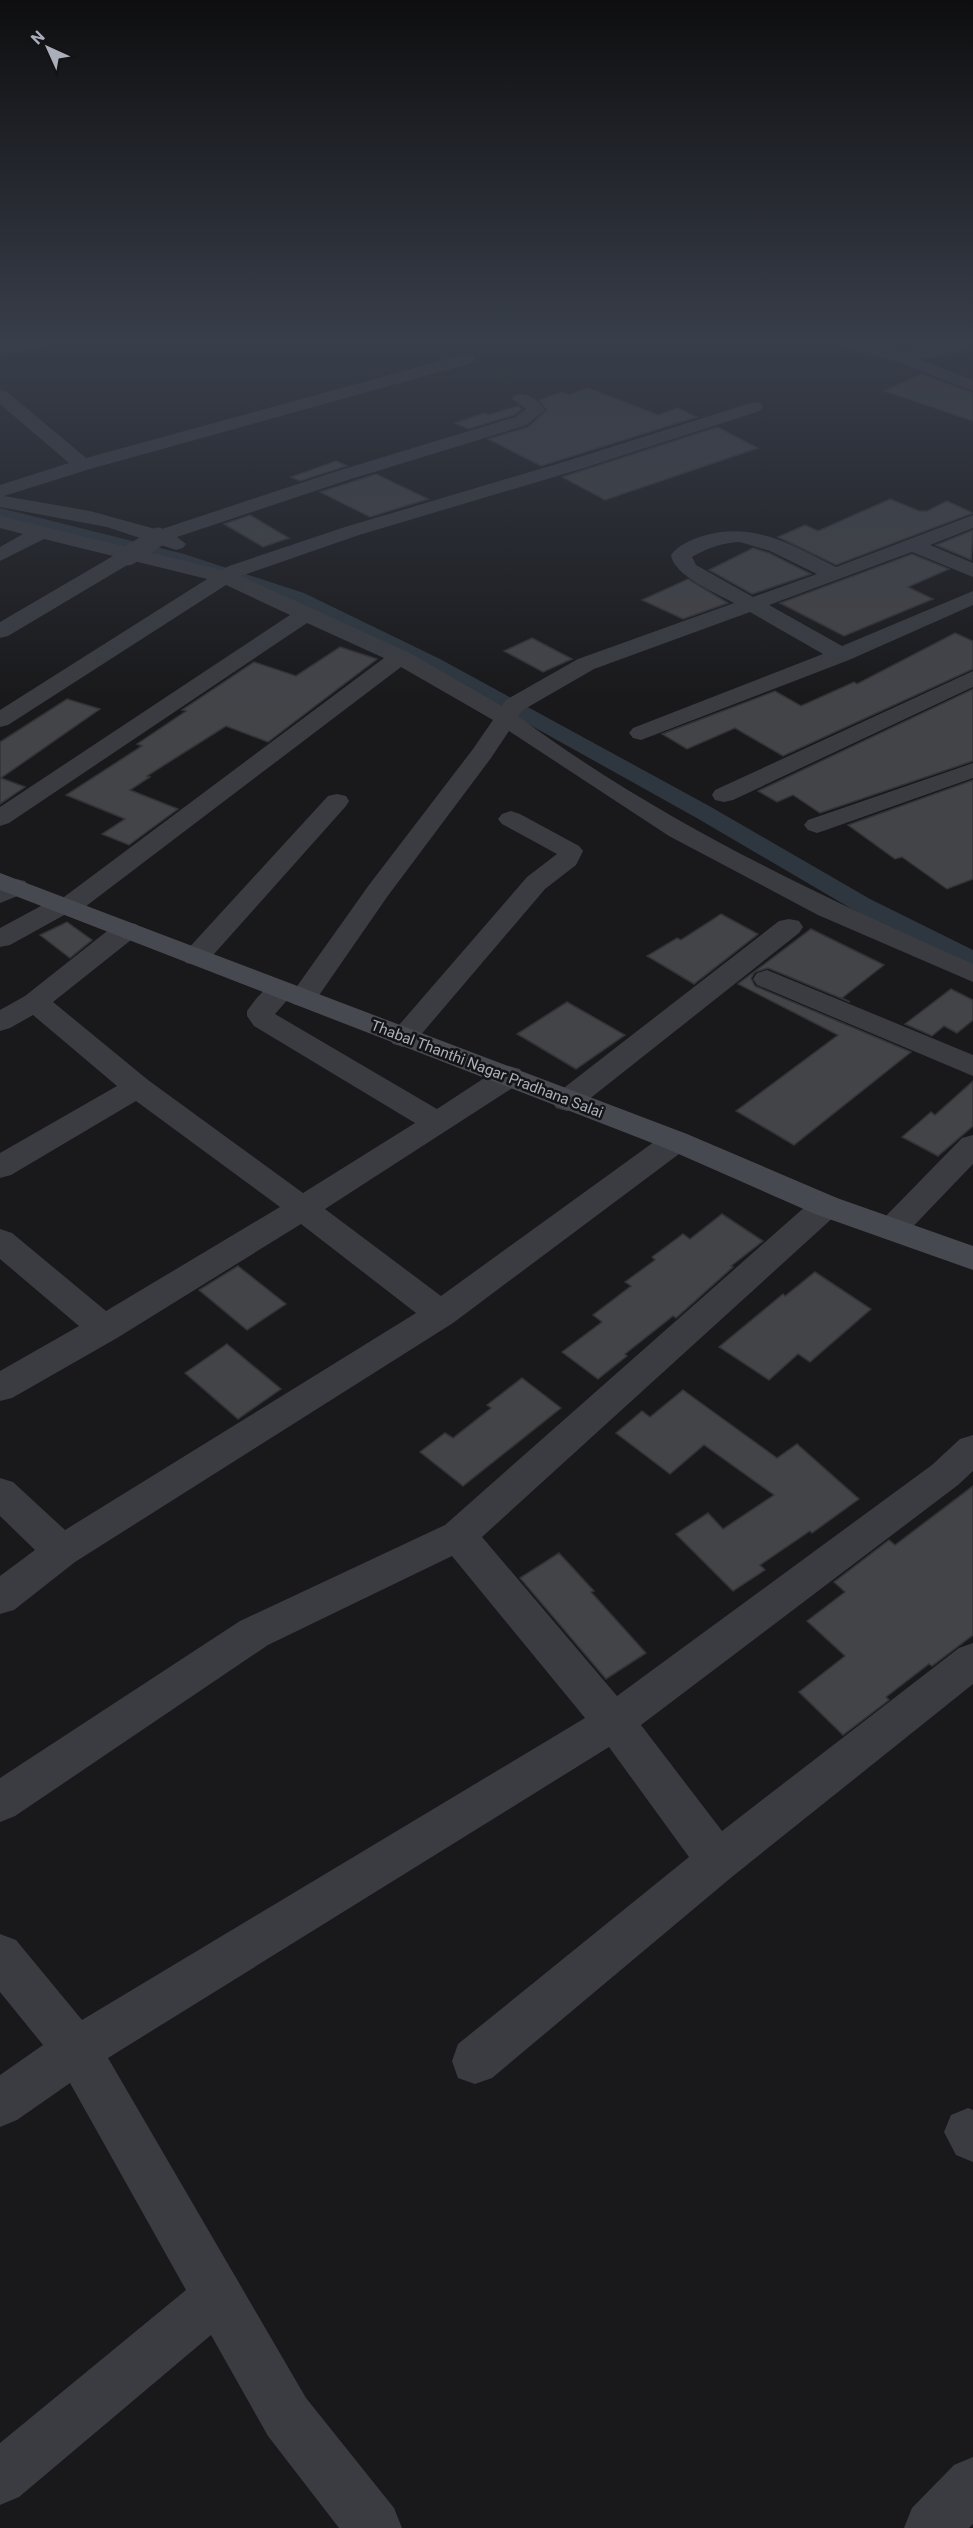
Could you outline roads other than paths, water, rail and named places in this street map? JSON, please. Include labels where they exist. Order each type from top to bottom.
[{"type":"main road","name":"Thabal Thanthi Nagar Pradhana Salai","points":[[5,888],[65,906],[403,1038],[509,1076],[567,1101],[676,1141],[826,1206],[973,1258]]},
{"type":"street","points":[[79,462],[83,465]]},
{"type":"street","points":[[0,491],[94,462]]},
{"type":"street","points":[[3,626],[128,556],[158,536],[387,462]]},
{"type":"street","points":[[0,720],[231,573],[352,531],[583,462]]},
{"type":"street","points":[[0,501],[90,518],[158,536],[306,614],[400,657],[509,713],[534,739],[678,831],[827,909],[973,974]]},
{"type":"street","points":[[13,520],[41,532],[231,573]]},
{"type":"street","points":[[438,1123],[264,1020],[261,1011],[292,994],[378,891],[483,753],[509,713],[586,664],[835,574],[973,521]]},
{"type":"street","points":[[0,555],[41,532]]},
{"type":"street","points":[[835,574],[756,538],[738,535],[723,535],[708,540],[681,555],[682,561],[689,569],[841,655]]},
{"type":"street","points":[[912,545],[973,571]]},
{"type":"street","points":[[641,733],[841,655],[973,597]]},
{"type":"street","points":[[0,818],[306,614]]},
{"type":"street","points":[[0,939],[65,906],[400,657]]},
{"type":"street","points":[[724,795],[973,678]]},
{"type":"street","points":[[817,825],[973,770]]},
{"type":"street","points":[[196,957],[337,801]]},
{"type":"street","points":[[403,1038],[536,883],[567,860],[570,854],[570,851],[511,819]]},
{"type":"street","points":[[567,1101],[789,927]]},
{"type":"street","points":[[0,1022],[35,1002],[126,930]]},
{"type":"street","points":[[767,979],[973,1066]]},
{"type":"street","points":[[35,1002],[137,1087],[304,1209],[441,1314]]},
{"type":"street","points":[[0,1388],[105,1329],[304,1209],[509,1076]]},
{"type":"street","points":[[0,1167],[137,1087]]},
{"type":"street","points":[[0,1598],[62,1551],[441,1314],[676,1141]]},
{"type":"street","points":[[892,1229],[973,1144]]},
{"type":"street","points":[[0,1802],[254,1633],[458,1536],[696,1326],[826,1206]]},
{"type":"street","points":[[0,1240],[105,1329]]},
{"type":"street","points":[[0,2103],[76,2050],[614,1722],[945,1475],[973,1449]]},
{"type":"street","points":[[0,1493],[62,1551]]},
{"type":"street","points":[[458,1536],[614,1722],[718,1861]]},
{"type":"street","points":[[475,2061],[718,1861],[973,1660]]},
{"type":"street","points":[[0,1956],[76,2050],[288,2417],[374,2528]]},
{"type":"street","points":[[0,2478],[218,2296]]},
{"type":"street","points":[[932,2528],[973,2484]]},
{"type":"waterway","points":[[0,513],[177,558],[297,597],[433,663],[703,812],[861,904],[973,960]]}]
